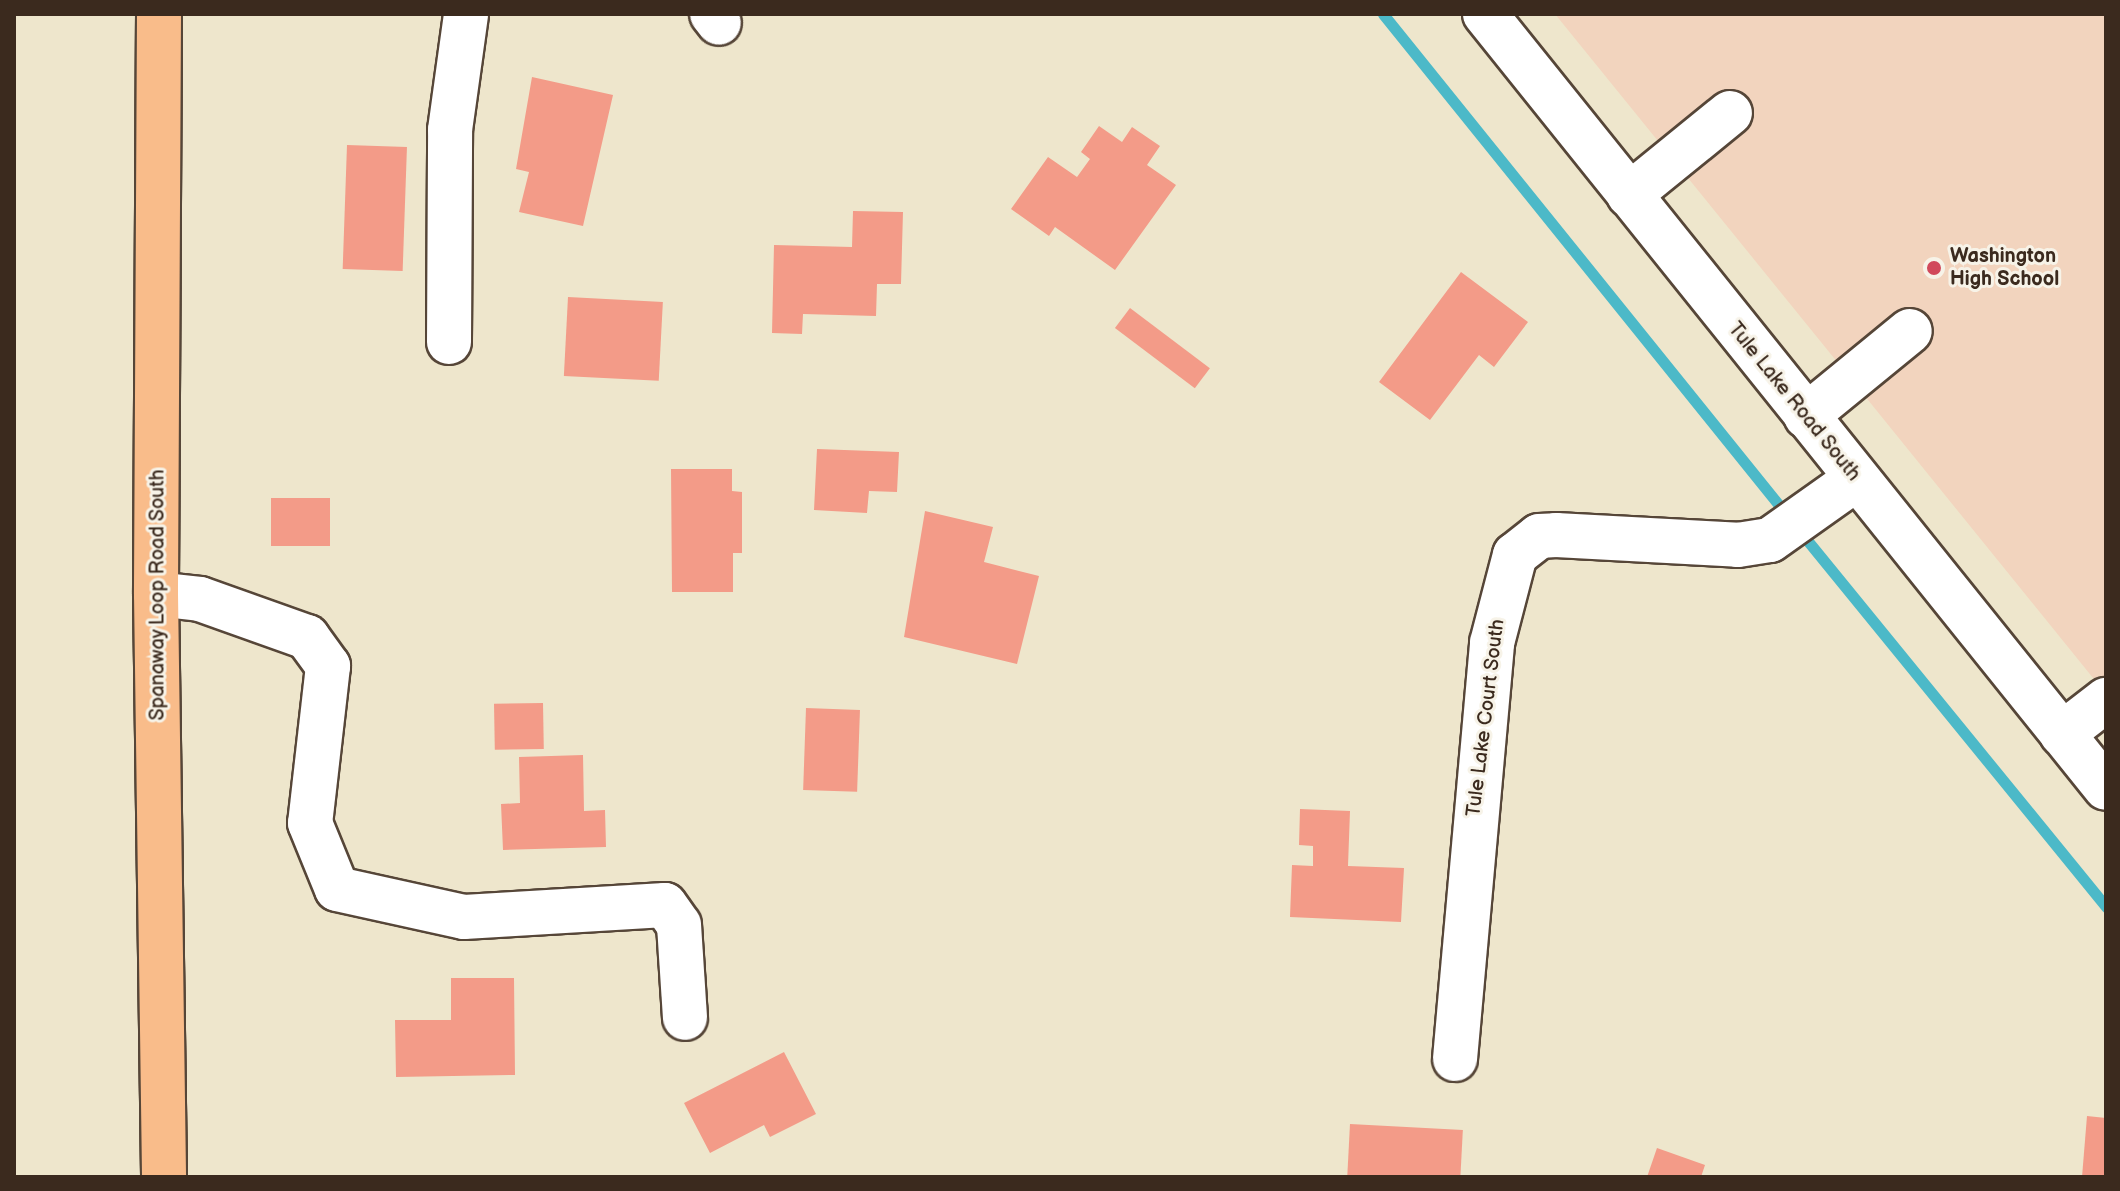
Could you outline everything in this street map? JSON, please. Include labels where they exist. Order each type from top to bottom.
[{"type":"main road","name":"Spanaway Loop Road South","points":[[159,14],[156,594],[164,1177]]},
{"type":"street","points":[[449,342],[450,130],[466,14]]},
{"type":"street","name":"Tule Lake Road South","points":[[1485,14],[2106,788]]},
{"type":"street","points":[[1629,195],[1730,113]]},
{"type":"street","points":[[1806,416],[1910,331]]},
{"type":"street","name":"Tule Lake Court South","points":[[1455,1059],[1492,643],[1515,555],[1539,536],[1556,535],[1738,545],[1778,536],[1822,507],[1856,479]]},
{"type":"street","points":[[156,594],[200,599],[307,637],[328,666],[310,823],[337,889],[464,917],[665,905],[679,925],[685,1018]]},
{"type":"street","points":[[2062,734],[2106,700]]},
{"type":"shaded area","name":"Washington High School","points":[[1555,14],[2106,14],[2106,694],[1864,395]]},
{"type":"building","points":[[532,77],[613,95],[583,226],[519,212],[529,172],[516,169]]},
{"type":"building","points":[[1099,126],[1122,142],[1132,127],[1160,146],[1147,165],[1176,185],[1115,270],[1055,227],[1049,236],[1011,209],[1048,157],[1077,177],[1090,159],[1081,152]]},
{"type":"building","points":[[347,145],[407,147],[403,271],[343,269]]},
{"type":"building","points":[[853,211],[903,212],[901,284],[877,284],[876,316],[803,314],[802,334],[772,333],[774,245],[852,247]]},
{"type":"building","points":[[1461,272],[1528,322],[1494,367],[1479,355],[1430,420],[1379,382]]},
{"type":"building","points":[[568,297],[663,302],[659,381],[564,376]]},
{"type":"building","points":[[1130,308],[1210,368],[1195,388],[1115,328]]},
{"type":"building","points":[[817,449],[899,452],[897,492],[869,491],[867,513],[814,510]]},
{"type":"building","points":[[671,469],[732,469],[732,491],[742,492],[742,553],[733,553],[733,592],[672,592]]},
{"type":"building","points":[[271,498],[330,498],[330,546],[271,546]]},
{"type":"building","points":[[925,511],[993,527],[984,562],[1039,576],[1017,664],[904,637]]},
{"type":"building","points":[[543,703],[544,749],[495,750],[494,704]]},
{"type":"building","points":[[806,708],[860,710],[857,792],[803,790]]},
{"type":"building","points":[[583,755],[584,811],[605,810],[606,847],[503,850],[501,804],[520,803],[519,757]]},
{"type":"building","points":[[1300,809],[1350,811],[1348,866],[1404,868],[1401,922],[1290,917],[1292,865],[1313,866],[1313,846],[1299,845]]},
{"type":"building","points":[[451,978],[514,978],[515,1075],[396,1077],[395,1020],[451,1020]]},
{"type":"building","points":[[784,1052],[816,1114],[770,1137],[764,1125],[710,1153],[684,1103]]},
{"type":"building","points":[[2087,1116],[2106,1118],[2106,1177],[2082,1177]]},
{"type":"building","points":[[1350,1124],[1463,1130],[1460,1177],[1347,1175]]},
{"type":"building","points":[[1657,1148],[1705,1165],[1701,1177],[1647,1177]]},
{"type":"waterway","points":[[1383,14],[1787,515]]},
{"type":"waterway","points":[[1798,529],[2106,907]]},
{"type":"place","name":"Washington High School","points":[[1934,268]]}]
